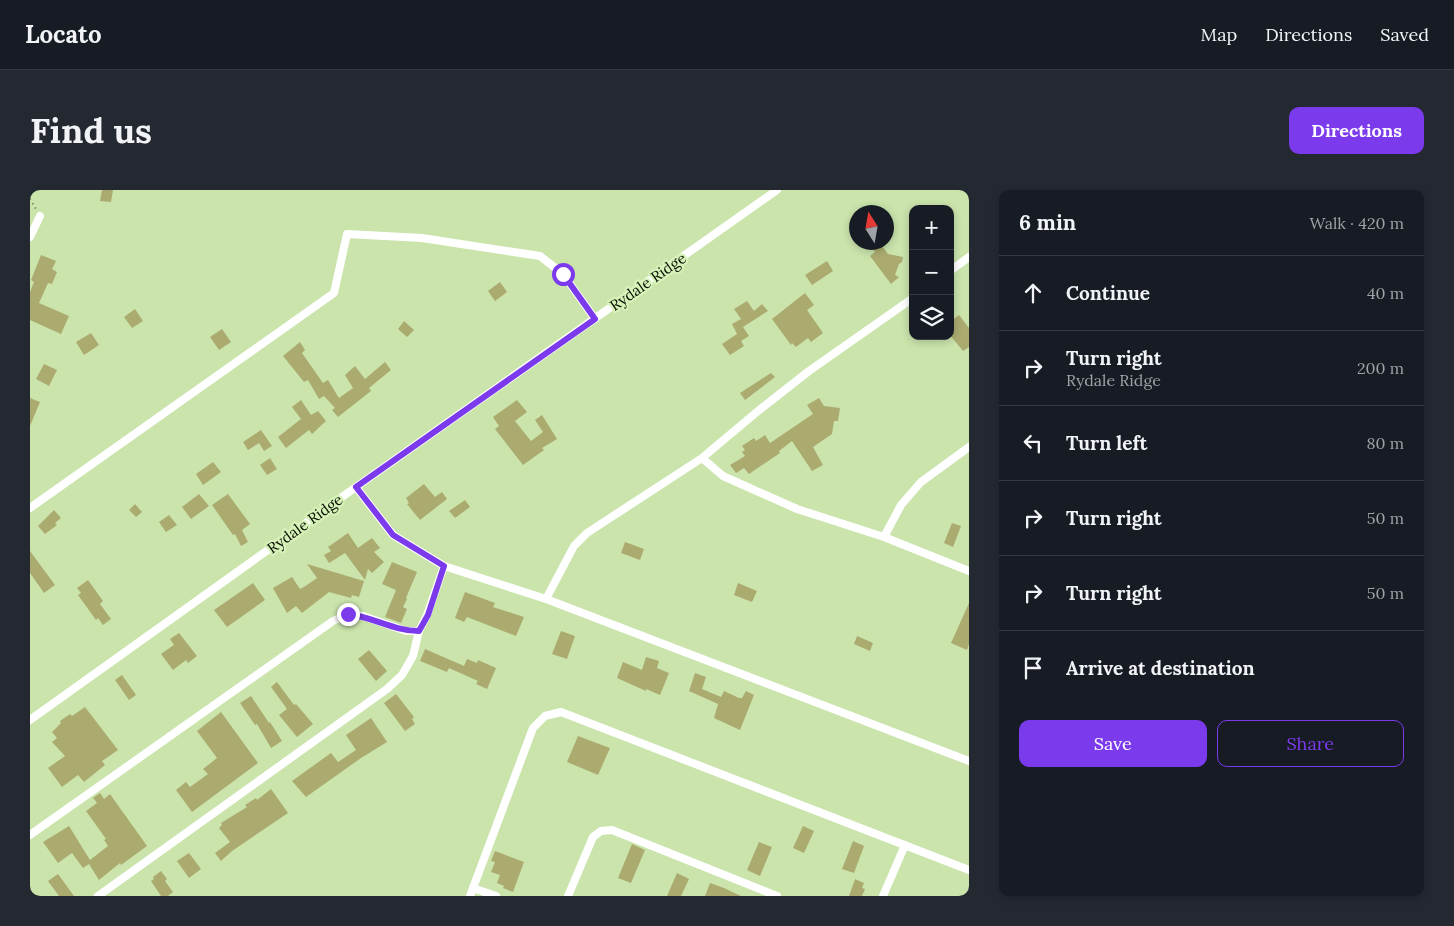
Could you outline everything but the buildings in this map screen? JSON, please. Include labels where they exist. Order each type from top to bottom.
[{"type":"street","name":"Rydale Ridge","points":[[30,720],[777,190]]},
{"type":"street","points":[[30,237],[40,216]]},
{"type":"street","points":[[30,508],[334,293],[347,234],[422,238],[540,256],[563,274],[595,319]]},
{"type":"street","points":[[954,268],[969,257]]},
{"type":"street","points":[[546,599],[574,546],[587,533],[702,458],[809,371],[909,301]]},
{"type":"street","points":[[884,537],[901,505],[921,482],[969,447]]},
{"type":"street","points":[[702,458],[723,476],[797,509],[884,537],[969,571]]},
{"type":"street","points":[[356,487],[393,535],[444,566],[546,599],[969,762]]},
{"type":"street","points":[[98,896],[387,689],[402,674],[413,656],[419,631],[428,615],[444,566]]},
{"type":"street","points":[[30,835],[332,621],[348,614],[363,616],[406,631],[419,631]]},
{"type":"street","points":[[496,896],[471,892],[533,728],[545,716],[561,712],[969,870]]},
{"type":"street","points":[[568,896],[592,837],[602,831],[612,830],[777,896]]},
{"type":"street","points":[[883,896],[905,846]]},
{"type":"path","points":[[30,199],[40,216]]},
{"type":"route","points":[[348,614],[363,616],[406,631],[419,631],[428,615],[444,566],[393,535],[356,487],[595,319],[563,274]]}]
